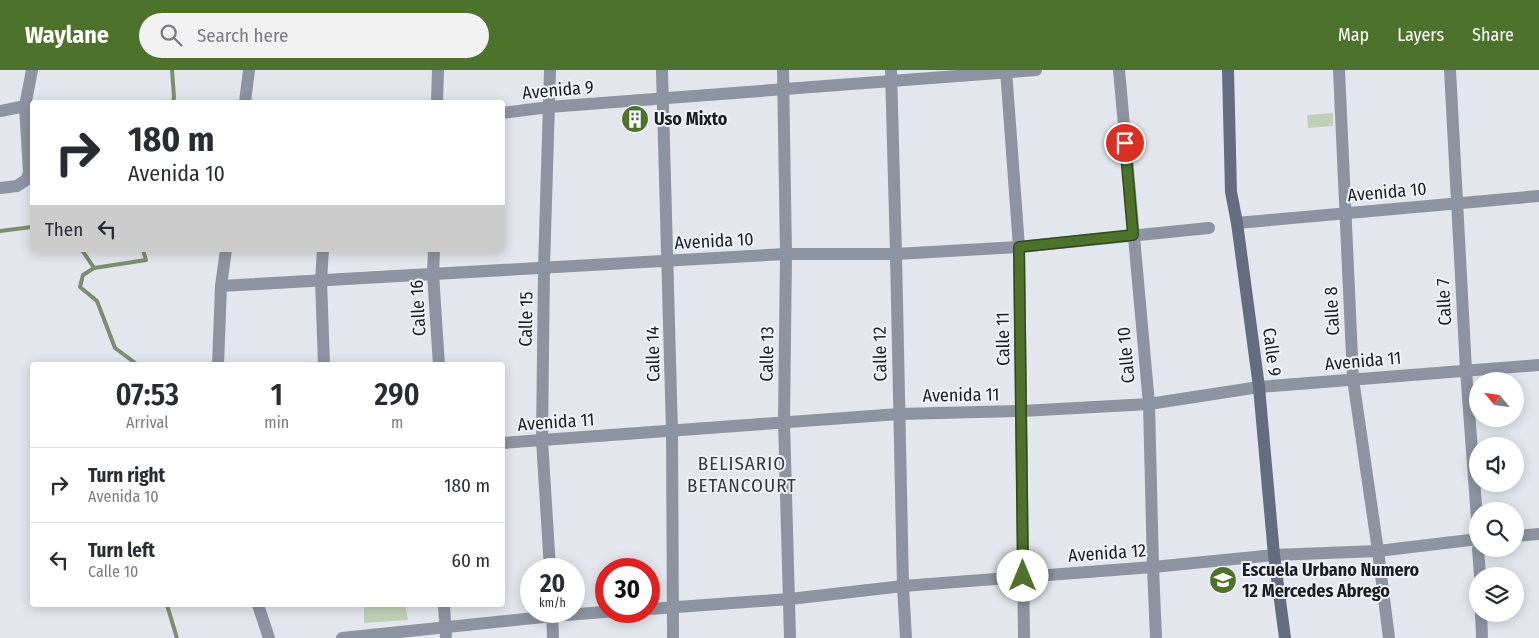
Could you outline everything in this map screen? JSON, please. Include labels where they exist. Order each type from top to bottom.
[{"type":"street","points":[[0,188],[16,186],[26,180],[29,173],[25,106],[32,70]]},
{"type":"street","points":[[245,100],[249,70]]},
{"type":"street","points":[[438,70],[438,100]]},
{"type":"street","name":"Calle 15","points":[[549,558],[542,440],[544,268],[550,70]]},
{"type":"street","name":"Calle 14","points":[[662,70],[672,432],[673,638]]},
{"type":"street","name":"Calle 13","points":[[783,70],[786,254],[784,422],[790,638]]},
{"type":"street","name":"Avenida 9","points":[[505,113],[549,107],[783,89],[891,76],[1036,70]]},
{"type":"street","name":"Calle 10","points":[[1119,70],[1149,404],[1152,567],[1156,638]]},
{"type":"street","name":"Calle 9","points":[[1228,70],[1231,192],[1237,223],[1259,387],[1274,555],[1285,638]]},
{"type":"street","name":"Calle 8","points":[[1338,70],[1353,379],[1389,638]]},
{"type":"street","name":"Calle 7","points":[[1450,70],[1456,203],[1476,502]]},
{"type":"street","name":"Calle 11","points":[[1006,71],[1019,247],[1024,638]]},
{"type":"street","name":"Calle 12","points":[[891,76],[903,586],[906,638]]},
{"type":"street","points":[[0,111],[25,106]]},
{"type":"street","name":"Avenida 10","points":[[1237,223],[1539,196]]},
{"type":"street","name":"Avenida 10","points":[[221,286],[786,254],[896,254],[1019,247],[1209,228]]},
{"type":"street","points":[[218,362],[221,286],[226,252]]},
{"type":"street","points":[[323,252],[321,280],[324,362]]},
{"type":"street","name":"Calle 16","points":[[434,252],[433,274],[439,362]]},
{"type":"street","name":"Avenida 11","points":[[505,443],[899,414],[1022,411],[1149,404],[1259,387],[1539,364]]},
{"type":"street","points":[[1524,535],[1539,534]]},
{"type":"street","name":"Avenida 12","points":[[660,609],[790,599],[903,586],[1152,567],[1274,555],[1378,551],[1469,541]]},
{"type":"street","points":[[259,607],[269,638]]},
{"type":"street","points":[[444,607],[446,633]]},
{"type":"street","points":[[342,638],[446,633],[520,619]]},
{"type":"street","points":[[1481,622],[1482,638]]},
{"type":"street","points":[[552,623],[553,638]]},
{"type":"green space","points":[[1333,113],[1333,126],[1308,128],[1307,115]]},
{"type":"green space","points":[[364,607],[405,607],[408,620],[364,623]]},
{"type":"waterway","points":[[172,70],[173,100]]},
{"type":"waterway","points":[[0,231],[30,227]]},
{"type":"waterway","points":[[83,252],[94,268]]},
{"type":"waterway","points":[[134,362],[115,348],[97,301],[80,287],[83,275],[94,268],[146,260],[144,252]]},
{"type":"waterway","points":[[168,607],[177,638]]},
{"type":"place","name":"Uso Mixto","points":[[635,119]]},
{"type":"place","name":"Escuela Urbano Numero 12 Mercedes Abrego","points":[[1223,580]]},
{"type":"district","name":"BELISARIO BETANCOURT","points":[[742,474]]},
{"type":"route","points":[[1023,576],[1019,247],[1133,235],[1125,143]]}]
